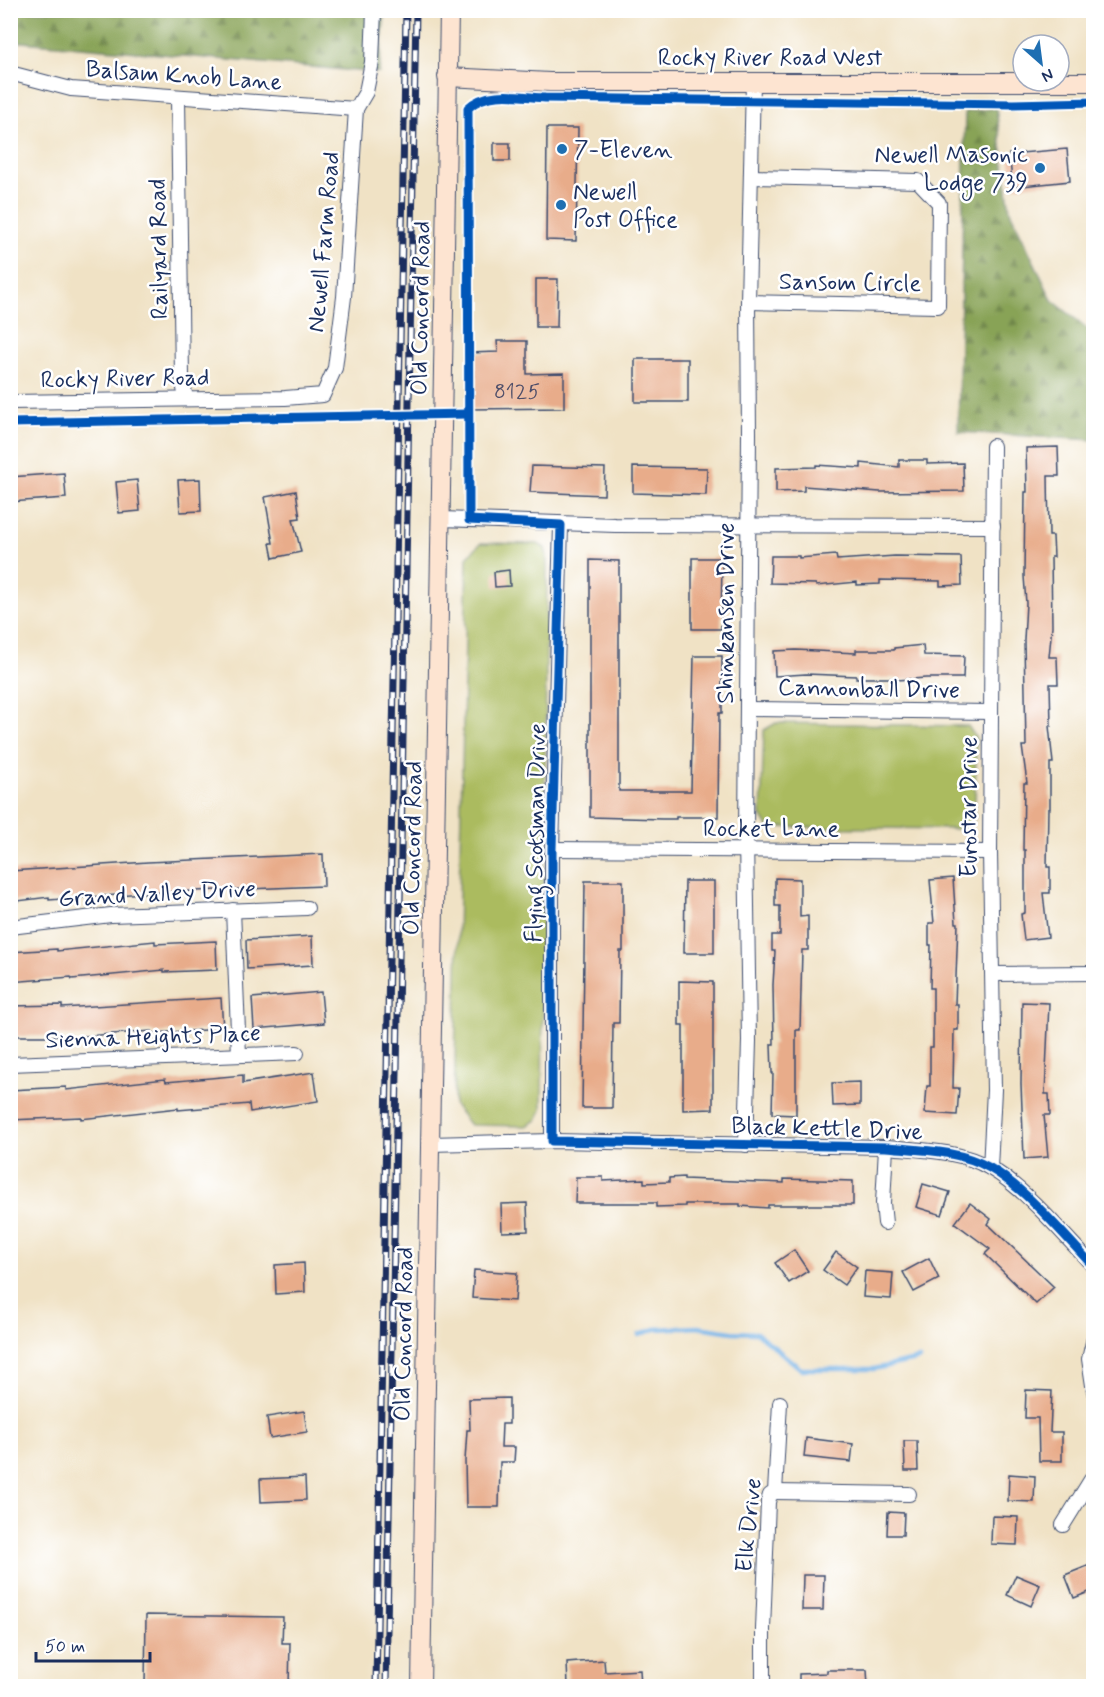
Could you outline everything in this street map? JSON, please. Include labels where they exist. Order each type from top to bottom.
[{"type":"street","name":"Newell Farm Road","points":[[239,398],[323,395],[335,368],[344,297],[356,110],[366,92],[372,62],[374,10]]},
{"type":"street","name":"Old Concord Road","points":[[421,1686],[449,10]]},
{"type":"street","name":"Balsam Knob Lane","points":[[10,73],[71,89],[356,110]]},
{"type":"street","name":"Rocky River Road West","points":[[447,77],[550,82],[1094,82]]},
{"type":"street","name":"Shinkansen Drive","points":[[746,1145],[749,1030],[746,850],[748,303],[753,81]]},
{"type":"street","name":"Railyard Road","points":[[178,98],[182,377],[186,399]]},
{"type":"street","name":"Sansom Circle","points":[[748,303],[938,306],[939,203],[918,181],[752,177]]},
{"type":"street","name":"Rocky River Road","points":[[10,402],[239,398]]},
{"type":"street","name":"Eurostar Drive","points":[[990,1168],[994,1090],[990,852],[993,446]]},
{"type":"street","points":[[441,519],[561,525],[993,526]]},
{"type":"street","name":"Flying Scotsman Drive","points":[[552,1141],[552,849],[561,525]]},
{"type":"street","name":"Cannonball Drive","points":[[747,709],[990,712]]},
{"type":"street","name":"Rocket Lane","points":[[552,849],[990,852]]},
{"type":"street","name":"Grand Valley Drive","points":[[10,927],[111,915],[307,908]]},
{"type":"street","points":[[233,910],[239,1055]]},
{"type":"street","points":[[993,974],[1094,973]]},
{"type":"street","name":"Sienna Heights Place","points":[[10,1064],[297,1053]]},
{"type":"street","name":"Black Kettle Drive","points":[[430,1144],[552,1141],[886,1147],[933,1150],[974,1161],[990,1168],[1014,1185],[1094,1267]]},
{"type":"street","points":[[885,1223],[883,1203],[886,1147]]},
{"type":"street","points":[[1094,1338],[1089,1359],[1094,1392]]},
{"type":"street","name":"Elk Drive","points":[[763,1686],[768,1503],[770,1495],[775,1492],[780,1403]]},
{"type":"street","points":[[1063,1526],[1094,1475]]},
{"type":"street","points":[[775,1492],[909,1494]]},
{"type":"green space","points":[[10,11],[385,11],[379,73],[11,41]]},
{"type":"green space","points":[[996,108],[1010,211],[1052,300],[1093,333],[1093,440],[958,432],[965,112]]},
{"type":"green space","points":[[481,543],[538,544],[545,548],[547,556],[542,1110],[537,1120],[527,1126],[470,1125],[454,1105],[467,557]]},
{"type":"green space","points":[[776,723],[968,726],[976,738],[975,818],[967,829],[768,827],[761,815],[764,730]]},
{"type":"building","name":"Newell Post Office","points":[[547,128],[578,128],[576,241],[546,240]]},
{"type":"building","name":"7-Eleven","points":[[494,143],[510,143],[510,161],[494,161]]},
{"type":"building","name":"Newell Masonic Lodge 739","points":[[1067,149],[1070,181],[1013,187],[1009,154]]},
{"type":"building","points":[[536,279],[558,279],[557,327],[536,327]]},
{"type":"building","points":[[497,341],[527,341],[527,374],[564,373],[564,408],[469,409],[469,353],[498,352]]},
{"type":"building","points":[[635,359],[688,359],[688,402],[635,402]]},
{"type":"building","points":[[1058,447],[1059,476],[1048,476],[1049,536],[1053,536],[1054,557],[1051,557],[1052,626],[1049,657],[1057,657],[1058,684],[1050,684],[1051,726],[1049,726],[1053,763],[1050,763],[1047,867],[1050,867],[1050,893],[1043,893],[1048,937],[1024,940],[1021,914],[1025,913],[1024,783],[1027,783],[1022,746],[1026,746],[1024,576],[1026,448]]},
{"type":"building","points":[[899,460],[927,460],[927,464],[963,463],[964,491],[880,492],[804,486],[804,491],[776,492],[776,468],[816,467],[816,465],[861,468],[861,463],[899,467]]},
{"type":"building","points":[[532,466],[605,468],[604,495],[530,492]]},
{"type":"building","points":[[633,467],[707,468],[706,495],[633,493]]},
{"type":"building","points":[[64,473],[66,498],[10,502],[10,477]]},
{"type":"building","points":[[200,479],[201,511],[180,512],[178,480]]},
{"type":"building","points":[[137,480],[140,511],[119,513],[116,482]]},
{"type":"building","points":[[296,491],[300,518],[293,519],[301,552],[273,558],[270,543],[273,543],[265,497]]},
{"type":"building","points":[[836,555],[837,560],[895,556],[961,557],[962,585],[940,586],[940,581],[880,580],[880,584],[857,585],[857,582],[816,586],[816,584],[770,583],[771,556],[799,556],[799,558]]},
{"type":"building","points":[[692,558],[722,558],[721,629],[692,629]]},
{"type":"building","points":[[590,560],[619,561],[619,791],[691,791],[694,656],[722,656],[718,817],[662,819],[590,817]]},
{"type":"building","points":[[509,570],[510,586],[495,587],[494,572]]},
{"type":"building","points":[[923,645],[924,655],[964,656],[963,678],[897,680],[897,678],[856,678],[856,676],[806,674],[775,676],[774,651],[856,653],[856,650],[894,650],[894,648]]},
{"type":"building","points":[[323,854],[324,886],[144,893],[49,900],[49,897],[10,902],[10,871]]},
{"type":"building","points":[[775,878],[800,879],[800,917],[808,916],[808,950],[802,950],[800,1030],[796,1030],[796,1115],[772,1114],[771,1044],[774,1044],[775,951],[772,951],[772,935],[780,935],[780,906],[775,906]]},
{"type":"building","points":[[953,878],[956,923],[958,923],[955,1004],[958,1004],[958,1030],[954,1030],[953,1088],[959,1088],[957,1115],[925,1113],[927,1086],[930,1086],[930,1047],[933,1047],[933,988],[930,988],[929,923],[934,923],[930,880]]},
{"type":"building","points":[[585,881],[623,881],[623,951],[620,951],[619,1023],[613,1023],[612,1108],[582,1108]]},
{"type":"building","points":[[685,881],[714,881],[714,953],[684,953]]},
{"type":"building","points":[[312,936],[313,965],[247,969],[246,940]]},
{"type":"building","points":[[155,941],[155,944],[216,941],[217,970],[164,972],[164,970],[72,979],[71,977],[10,982],[10,952],[57,949],[57,951]]},
{"type":"building","points":[[679,981],[713,982],[713,1109],[683,1110],[683,1025],[679,1025]]},
{"type":"building","points":[[321,992],[324,1023],[254,1029],[252,998]]},
{"type":"building","points":[[221,998],[223,1029],[73,1037],[10,1036],[10,1006],[62,1005],[62,1008]]},
{"type":"building","points":[[1022,1002],[1049,1003],[1045,1094],[1049,1094],[1050,1115],[1044,1115],[1048,1157],[1024,1159],[1021,1084]]},
{"type":"building","points":[[314,1072],[318,1101],[250,1112],[249,1104],[178,1110],[178,1108],[81,1119],[81,1117],[10,1120],[10,1090],[66,1087],[66,1090],[165,1079],[166,1082],[243,1075],[243,1083]]},
{"type":"building","points":[[860,1082],[860,1105],[833,1106],[832,1083]]},
{"type":"building","points":[[576,1177],[603,1177],[603,1181],[644,1179],[644,1183],[669,1182],[669,1178],[684,1177],[684,1179],[784,1183],[784,1179],[853,1181],[853,1205],[768,1205],[768,1208],[740,1206],[740,1204],[685,1204],[685,1206],[656,1207],[656,1203],[575,1203]]},
{"type":"building","points":[[923,1184],[950,1192],[942,1215],[916,1207]]},
{"type":"building","points":[[527,1203],[528,1231],[502,1232],[501,1204]]},
{"type":"building","points":[[970,1203],[991,1219],[988,1224],[1054,1287],[1036,1304],[985,1254],[990,1249],[955,1223]]},
{"type":"building","points":[[794,1250],[808,1271],[789,1283],[775,1263]]},
{"type":"building","points":[[836,1252],[857,1267],[844,1285],[823,1270]]},
{"type":"building","points":[[929,1258],[939,1279],[914,1292],[903,1272]]},
{"type":"building","points":[[304,1263],[305,1292],[276,1294],[275,1265]]},
{"type":"building","points":[[474,1270],[517,1273],[515,1301],[472,1298]]},
{"type":"building","points":[[865,1271],[893,1273],[891,1299],[863,1297]]},
{"type":"building","points":[[1026,1390],[1052,1391],[1050,1432],[1062,1432],[1062,1461],[1039,1461],[1038,1418],[1025,1418]]},
{"type":"building","points":[[509,1398],[509,1424],[502,1424],[501,1447],[515,1447],[514,1462],[500,1462],[499,1507],[466,1507],[465,1461],[467,1430],[470,1430],[469,1399]]},
{"type":"building","points":[[304,1411],[307,1432],[270,1438],[267,1417]]},
{"type":"building","points":[[806,1438],[853,1444],[851,1462],[804,1457]]},
{"type":"building","points":[[904,1441],[917,1441],[918,1471],[905,1471]]},
{"type":"building","points":[[1009,1474],[1035,1476],[1034,1502],[1008,1501]]},
{"type":"building","points":[[305,1477],[306,1500],[261,1502],[260,1479]]},
{"type":"building","points":[[888,1512],[904,1513],[903,1535],[887,1535]]},
{"type":"building","points":[[992,1516],[1018,1517],[1017,1545],[991,1544]]},
{"type":"building","points":[[1090,1565],[1094,1573],[1094,1590],[1074,1598],[1065,1575]]},
{"type":"building","points":[[803,1575],[824,1575],[823,1610],[802,1610]]},
{"type":"building","points":[[1016,1575],[1040,1585],[1031,1606],[1007,1595]]},
{"type":"building","points":[[146,1615],[283,1617],[282,1643],[290,1643],[289,1686],[145,1686]]},
{"type":"building","points":[[604,1660],[605,1672],[640,1670],[641,1686],[568,1686],[567,1663]]},
{"type":"building","points":[[827,1670],[867,1670],[868,1686],[799,1686],[799,1674],[827,1673]]},
{"type":"waterway","points":[[639,1335],[655,1329],[698,1327],[757,1333],[801,1369],[874,1369],[920,1359]]},
{"type":"railway","points":[[376,1686],[406,10]]},
{"type":"railway","points":[[386,1686],[416,10]]},
{"type":"cycle path","points":[[1094,102],[1013,104],[494,96],[476,102],[468,108],[469,520],[561,525],[552,849],[552,1141],[886,1147],[952,1154],[990,1168],[1017,1188],[1044,1213],[1094,1267]]},
{"type":"cycle path","points":[[10,423],[468,414]]},
{"type":"place","name":"7-Eleven","points":[[562,149]]},
{"type":"place","name":"Newell Masonic Lodge 739","points":[[1040,168]]},
{"type":"place","name":"Newell Post Office","points":[[561,205]]}]
